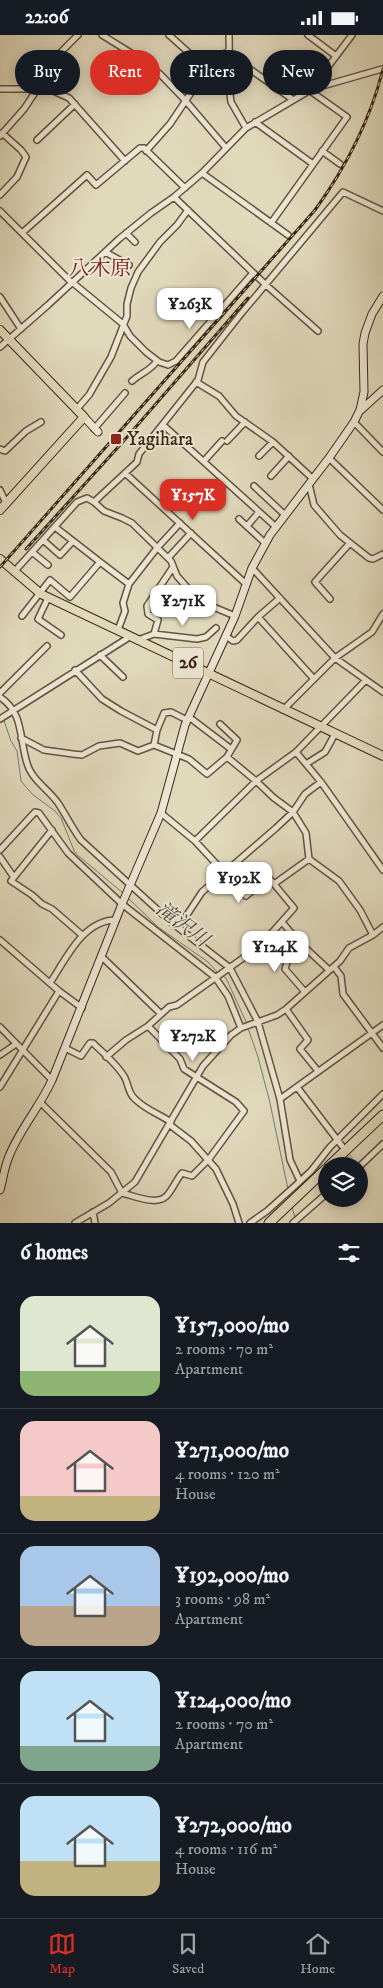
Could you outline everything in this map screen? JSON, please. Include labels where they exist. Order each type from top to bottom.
[{"type":"highway","points":[[338,1157],[383,1115]]},
{"type":"highway","points":[[270,1223],[284,1209],[299,1186],[318,1173]]},
{"type":"main road","points":[[0,330],[84,417],[0,509]]},
{"type":"main road","name":"26","points":[[0,559],[48,598],[209,673],[383,758]]},
{"type":"street","points":[[63,50],[78,35]]},
{"type":"street","points":[[102,35],[154,69],[185,100],[226,148]]},
{"type":"street","points":[[169,35],[186,50]]},
{"type":"street","points":[[229,50],[229,37],[236,35]]},
{"type":"street","points":[[332,61],[352,35]]},
{"type":"street","points":[[311,36],[336,56]]},
{"type":"street","points":[[332,83],[382,69]]},
{"type":"street","points":[[253,71],[292,99]]},
{"type":"street","points":[[0,89],[15,88]]},
{"type":"street","points":[[0,195],[17,177],[26,157],[21,150],[1,135],[24,109],[33,95]]},
{"type":"street","points":[[61,95],[70,98],[125,161]]},
{"type":"street","points":[[146,151],[170,124],[189,95]]},
{"type":"street","points":[[230,95],[231,102],[246,128]]},
{"type":"street","points":[[0,347],[126,233],[202,173],[246,128],[299,95]]},
{"type":"street","points":[[271,223],[347,117],[318,95]]},
{"type":"street","points":[[37,140],[75,105]]},
{"type":"street","points":[[255,122],[313,164]]},
{"type":"street","points":[[22,233],[88,175],[96,185],[140,148],[146,151],[185,188]]},
{"type":"street","points":[[322,151],[340,164]]},
{"type":"street","points":[[202,173],[288,235]]},
{"type":"street","points":[[94,503],[137,462],[139,454],[196,383],[203,362],[343,191],[383,211]]},
{"type":"street","points":[[174,197],[253,273],[318,331]]},
{"type":"street","points":[[76,410],[89,395],[111,357],[123,324],[128,316],[127,304],[130,288],[138,272],[160,242],[177,225],[188,210]]},
{"type":"street","points":[[0,211],[72,283],[123,324],[130,336],[158,361],[168,365],[176,361],[253,273]]},
{"type":"street","points":[[126,233],[134,242]]},
{"type":"street","points":[[105,252],[129,265]]},
{"type":"street","points":[[0,1190],[8,1158],[18,1138],[41,1103],[52,1080],[122,904],[161,813],[188,719],[235,616],[252,568],[265,543],[310,480],[329,459],[360,410],[364,392],[363,344],[365,333],[372,314],[383,296]]},
{"type":"street","points":[[0,297],[21,329]]},
{"type":"street","points":[[132,381],[139,375],[149,371],[158,361]]},
{"type":"street","points":[[196,383],[219,397],[236,416],[273,441],[289,456],[310,480],[314,505],[340,535],[369,559],[374,559],[383,554]]},
{"type":"street","points":[[360,410],[383,390]]},
{"type":"street","points":[[84,417],[96,430],[125,393]]},
{"type":"street","points":[[0,449],[5,451],[26,431],[41,422]]},
{"type":"street","points":[[204,461],[245,422]]},
{"type":"street","points":[[354,422],[383,452]]},
{"type":"street","points":[[163,425],[276,527]]},
{"type":"street","points":[[259,456],[273,441]]},
{"type":"street","points":[[271,476],[289,456]]},
{"type":"street","points":[[329,459],[383,510]]},
{"type":"street","points":[[125,473],[246,584]]},
{"type":"street","points":[[254,486],[285,515]]},
{"type":"street","points":[[0,489],[6,503]]},
{"type":"street","points":[[14,572],[77,502],[84,498],[104,511],[132,523],[168,558],[185,587],[199,601],[235,616]]},
{"type":"street","points":[[246,526],[259,512]]},
{"type":"street","points":[[239,519],[265,543]]},
{"type":"street","points":[[118,631],[124,611],[123,603],[129,584],[157,548],[180,523]]},
{"type":"street","points":[[55,527],[129,584]]},
{"type":"street","points":[[168,558],[191,533]]},
{"type":"street","points":[[43,540],[60,555],[73,541]]},
{"type":"street","points":[[330,599],[315,582],[350,543]]},
{"type":"street","points":[[32,552],[48,565]]},
{"type":"street","points":[[22,616],[50,580],[70,597],[100,562]]},
{"type":"street","points":[[154,634],[158,620],[148,614],[147,607],[173,567]]},
{"type":"street","points":[[252,568],[336,658],[383,692]]},
{"type":"street","points":[[48,598],[38,619],[61,635]]},
{"type":"street","points":[[226,636],[233,641],[237,640],[258,617],[280,598]]},
{"type":"street","points":[[283,710],[336,658],[372,632],[383,613]]},
{"type":"street","points":[[258,617],[314,679]]},
{"type":"street","points":[[138,640],[154,634],[197,639],[206,637],[216,628]]},
{"type":"street","points":[[0,719],[131,636]]},
{"type":"street","points":[[0,693],[47,646]]},
{"type":"street","points":[[100,655],[123,677]]},
{"type":"street","points":[[75,670],[102,699],[157,730]]},
{"type":"street","points":[[196,841],[256,781],[296,751],[366,680]]},
{"type":"street","points":[[0,697],[14,710],[19,720],[28,766],[58,804],[70,826],[81,840],[131,886],[230,968],[256,1022],[280,1099],[290,1159],[299,1186]]},
{"type":"street","points":[[154,745],[157,730],[164,713],[171,712],[188,719],[231,749]]},
{"type":"street","points":[[22,738],[44,750],[82,755],[99,746],[120,743],[138,751],[154,745],[189,759],[207,775],[228,757],[237,739],[220,724]]},
{"type":"street","points":[[306,764],[325,753],[335,734]]},
{"type":"street","points":[[296,751],[321,782],[383,870]]},
{"type":"street","points":[[228,757],[274,799],[293,812],[306,833],[309,859],[339,881],[360,910],[374,935]]},
{"type":"street","points":[[179,927],[202,892],[293,812],[305,794],[321,782]]},
{"type":"street","points":[[0,850],[34,812],[41,814],[68,853],[122,904],[215,977],[228,996],[243,1027]]},
{"type":"street","points":[[106,1057],[148,1026],[169,1007],[176,1005],[268,940],[294,908],[268,877],[246,896],[196,841],[161,813]]},
{"type":"street","points":[[52,830],[10,881],[32,895],[42,905],[52,909],[82,935]]},
{"type":"street","points":[[0,857],[14,876]]},
{"type":"street","points":[[274,885],[309,859]]},
{"type":"street","points":[[50,983],[82,935],[106,920],[116,920]]},
{"type":"street","points":[[282,922],[299,942],[341,975],[343,994],[383,1048]]},
{"type":"street","points":[[75,1223],[109,1203],[135,1182],[203,1066],[230,1035],[243,1027],[286,1009],[332,968],[349,948],[374,935],[383,927]]},
{"type":"street","points":[[0,940],[59,991],[82,1007]]},
{"type":"street","points":[[268,940],[284,951],[288,959],[285,969],[304,992]]},
{"type":"street","points":[[102,957],[161,1014]]},
{"type":"street","points":[[0,1087],[24,1051],[59,991]]},
{"type":"street","points":[[286,1009],[308,1040],[300,1049],[318,1071]]},
{"type":"street","points":[[280,1099],[383,1025]]},
{"type":"street","points":[[41,1103],[110,1172],[122,1193],[152,1201],[162,1199],[169,1193],[182,1173],[192,1176],[209,1159],[244,1111],[236,1102],[184,1069],[180,1059],[148,1026]]},
{"type":"street","points":[[0,1027],[52,1080]]},
{"type":"street","points":[[0,1055],[16,1043]]},
{"type":"street","points":[[65,1048],[81,1055],[90,1043],[93,1043],[126,1079],[129,1092],[134,1099],[152,1113],[160,1115],[171,1123],[191,1141],[205,1159],[209,1159],[233,1204],[238,1223]]},
{"type":"street","points":[[296,1087],[342,1146]]},
{"type":"street","points":[[250,1223],[299,1186],[337,1140],[383,1094]]},
{"type":"street","points":[[366,1157],[383,1144]]},
{"type":"street","points":[[293,1223],[318,1201]]},
{"type":"street","points":[[93,1212],[95,1223]]},
{"type":"waterway","name":"滝沢川","points":[[3,718],[11,741],[17,751],[21,781],[32,794],[55,811],[61,818],[75,853],[123,893]]},
{"type":"waterway","name":"滝沢川","points":[[127,897],[158,927],[208,962],[218,973]]},
{"type":"waterway","name":"滝沢川","points":[[221,975],[226,978],[247,1024]]},
{"type":"waterway","name":"滝沢川","points":[[248,1028],[270,1103],[288,1189]]},
{"type":"waterway","name":"滝沢川","points":[[292,1207],[295,1218]]},
{"type":"tunnel","points":[[344,1149],[350,1157]]},
{"type":"railway","points":[[0,567],[315,210],[337,177],[356,143],[378,88],[383,69]]},
{"type":"railway","points":[[26,549],[121,444],[248,298]]},
{"type":"place","name":"Yagihara","points":[[116,439]]},
{"type":"district","name":"八木原","points":[[100,269]]}]
